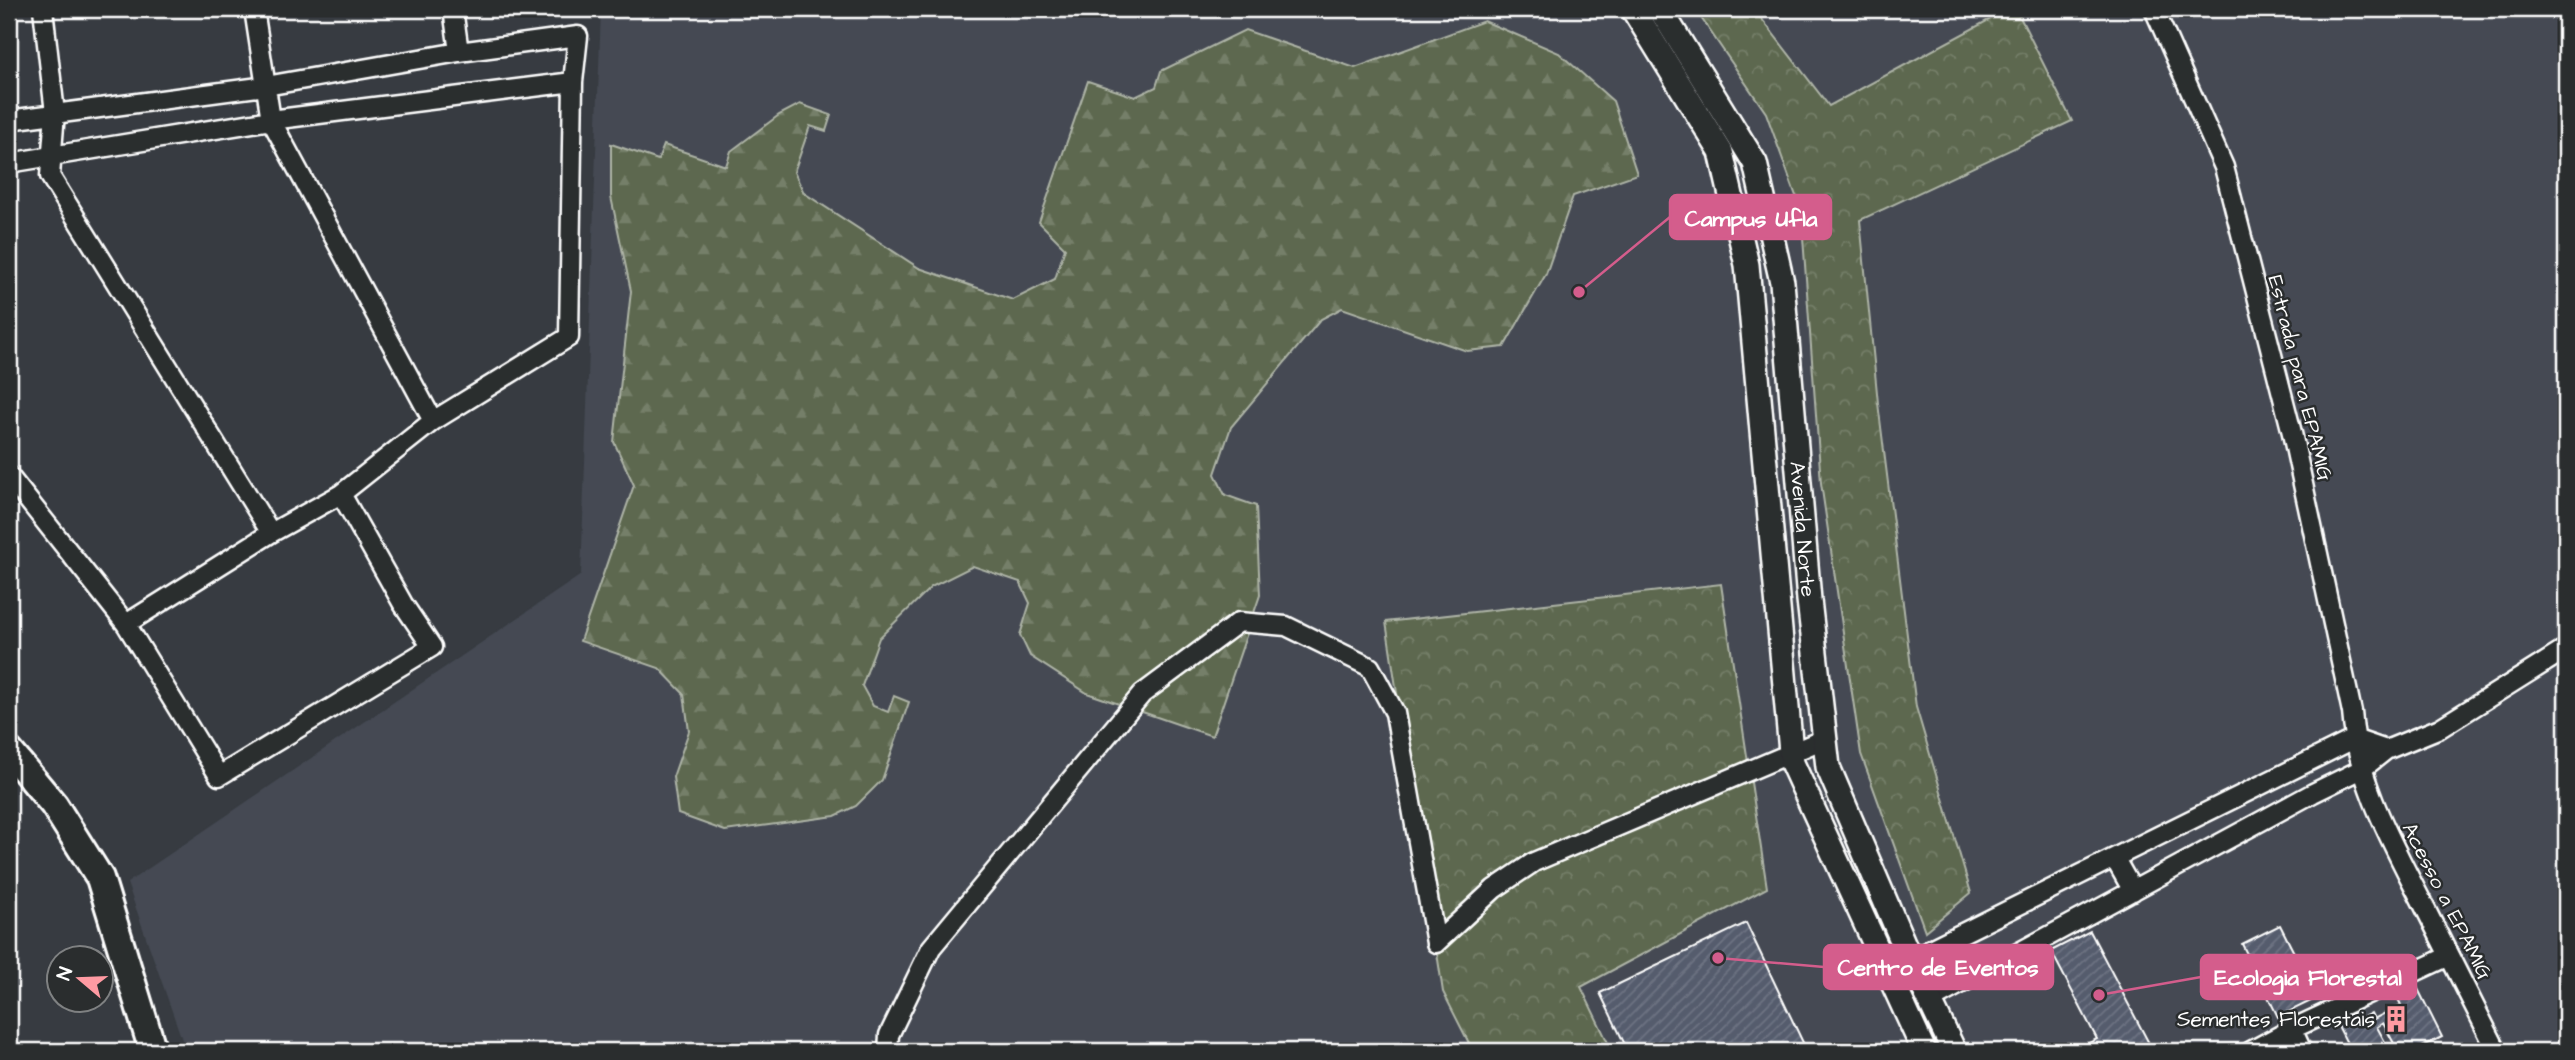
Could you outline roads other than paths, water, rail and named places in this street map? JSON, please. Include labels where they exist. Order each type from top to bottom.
[{"type":"main road","points":[[9,751],[54,805],[100,878],[153,1051]]},
{"type":"street","points":[[43,9],[55,113],[50,176],[271,533]]},
{"type":"street","points":[[254,9],[271,120],[433,421]]},
{"type":"street","points":[[453,9],[459,52]]},
{"type":"street","name":"Avenida Norte","points":[[1633,9],[1721,152],[1747,264],[1792,764],[1924,1051]]},
{"type":"street","name":"Avenida Norte","points":[[1660,9],[1755,163],[1782,282],[1809,600],[1828,767],[1910,959],[1954,1051]]},
{"type":"street","name":"Estrada para EPAMIG","points":[[2154,9],[2224,167],[2292,433],[2362,769]]},
{"type":"street","points":[[9,120],[266,86],[459,52],[578,36],[573,82],[569,337],[433,421],[341,494],[271,533],[126,624]]},
{"type":"street","points":[[9,163],[271,120],[573,82]]},
{"type":"street","points":[[9,476],[126,624],[219,776],[432,647],[403,604],[341,494]]},
{"type":"street","points":[[888,1051],[889,1035],[931,948],[1142,694],[1239,622],[1286,626],[1370,667],[1395,713],[1436,943],[1494,890],[1534,862],[1824,739]]},
{"type":"street","points":[[1929,1001],[2362,769],[2386,750],[2440,728],[2566,649]]},
{"type":"street","points":[[1910,959],[2354,739],[2386,750]]},
{"type":"street","name":"Acesso a EPAMIG","points":[[2362,769],[2380,818],[2497,1051]]},
{"type":"street","points":[[2115,859],[2133,891]]},
{"type":"street","points":[[2250,1051],[2449,956]]},
{"type":"street","points":[[2292,1030],[2302,1051]]},
{"type":"place","name":"Campus Ufla","points":[[1579,292]]},
{"type":"place","name":"Centro de Eventos","points":[[1718,958]]},
{"type":"place","name":"Ecologia Florestal","points":[[2099,995]]},
{"type":"place","name":"Sementes Florestais","points":[[2396,1019]]}]
